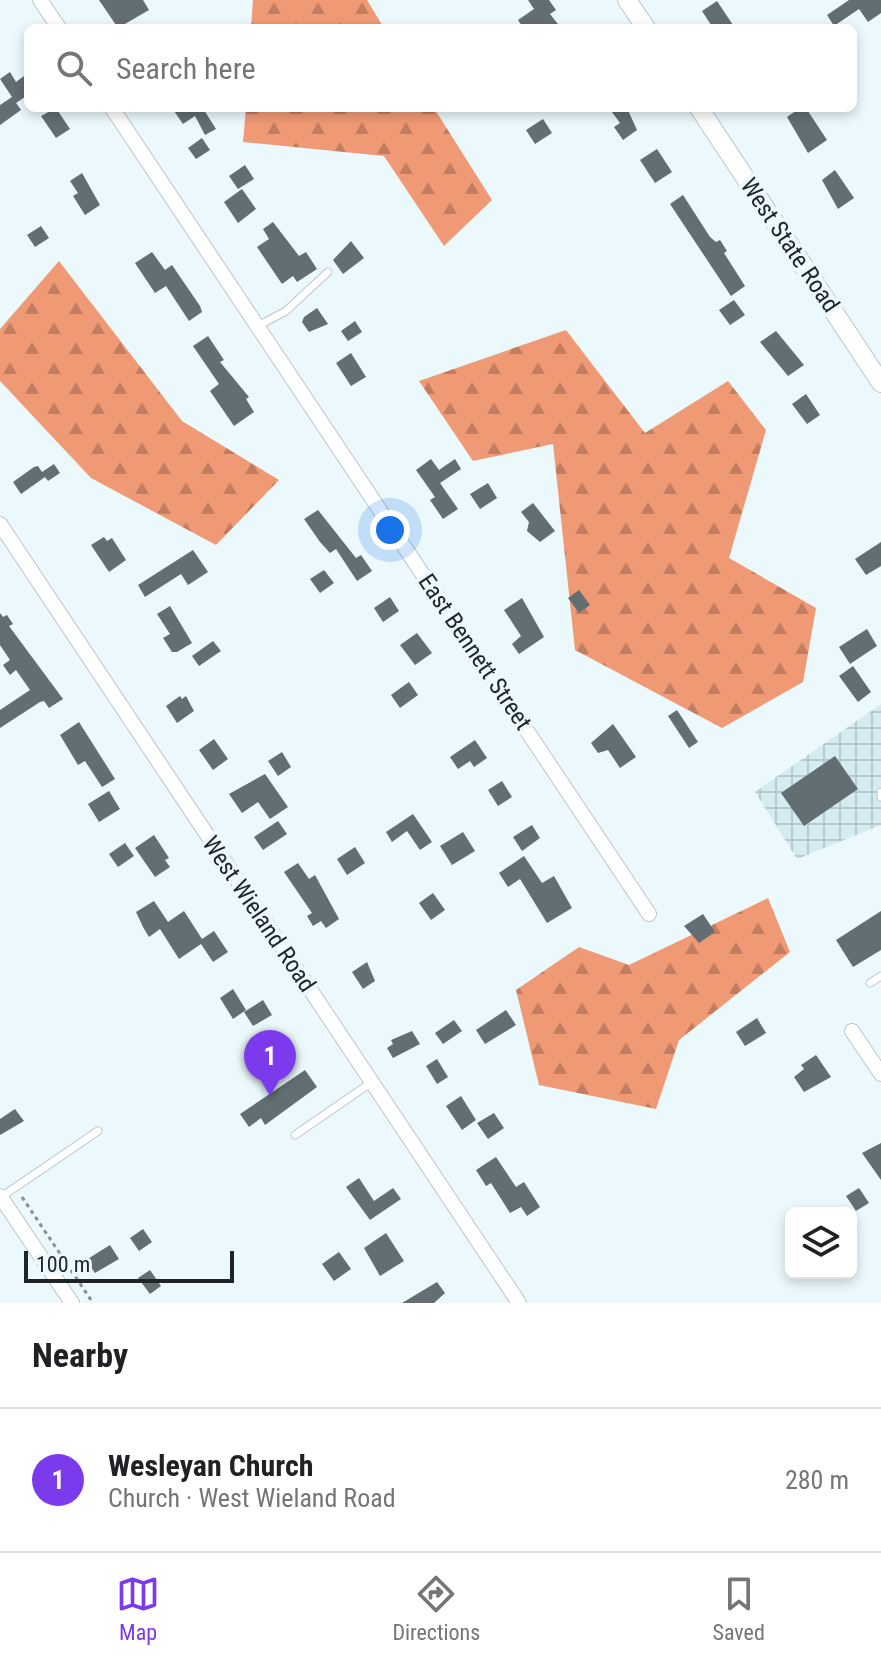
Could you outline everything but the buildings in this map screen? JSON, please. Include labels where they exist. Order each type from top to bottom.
[{"type":"street","points":[[40,0],[56,24]]},
{"type":"street","points":[[627,0],[643,24]]},
{"type":"street","name":"East Bennett Street","points":[[115,112],[649,914]]},
{"type":"street","name":"West State Road","points":[[702,112],[881,383]]},
{"type":"street","name":"West Wieland Road","points":[[0,524],[519,1303]]},
{"type":"street","points":[[852,1031],[881,1074]]},
{"type":"street","points":[[0,1196],[72,1303]]},
{"type":"lane","points":[[258,326],[286,311],[328,272]]},
{"type":"lane","points":[[870,983],[881,976]]},
{"type":"lane","points":[[295,1135],[372,1082]]},
{"type":"lane","points":[[0,1196],[98,1131]]},
{"type":"path","points":[[15,1187],[93,1303]]},
{"type":"shaded area","points":[[881,704],[881,825],[797,859],[755,792]]},
{"type":"green space","points":[[253,0],[367,0],[382,24],[251,24]]},
{"type":"green space","points":[[246,112],[437,112],[492,200],[444,246],[384,156],[243,142]]},
{"type":"green space","points":[[59,261],[182,421],[279,480],[216,545],[91,478],[0,381],[0,329]]},
{"type":"green space","points":[[566,330],[645,433],[728,381],[766,430],[729,558],[816,608],[803,682],[722,728],[575,650],[553,444],[473,461],[419,381]]},
{"type":"green space","points":[[768,898],[790,952],[679,1040],[656,1109],[539,1085],[516,990],[579,947],[629,965]]},
{"type":"place","name":"Wesleyan Church","points":[[270,1096]]}]
